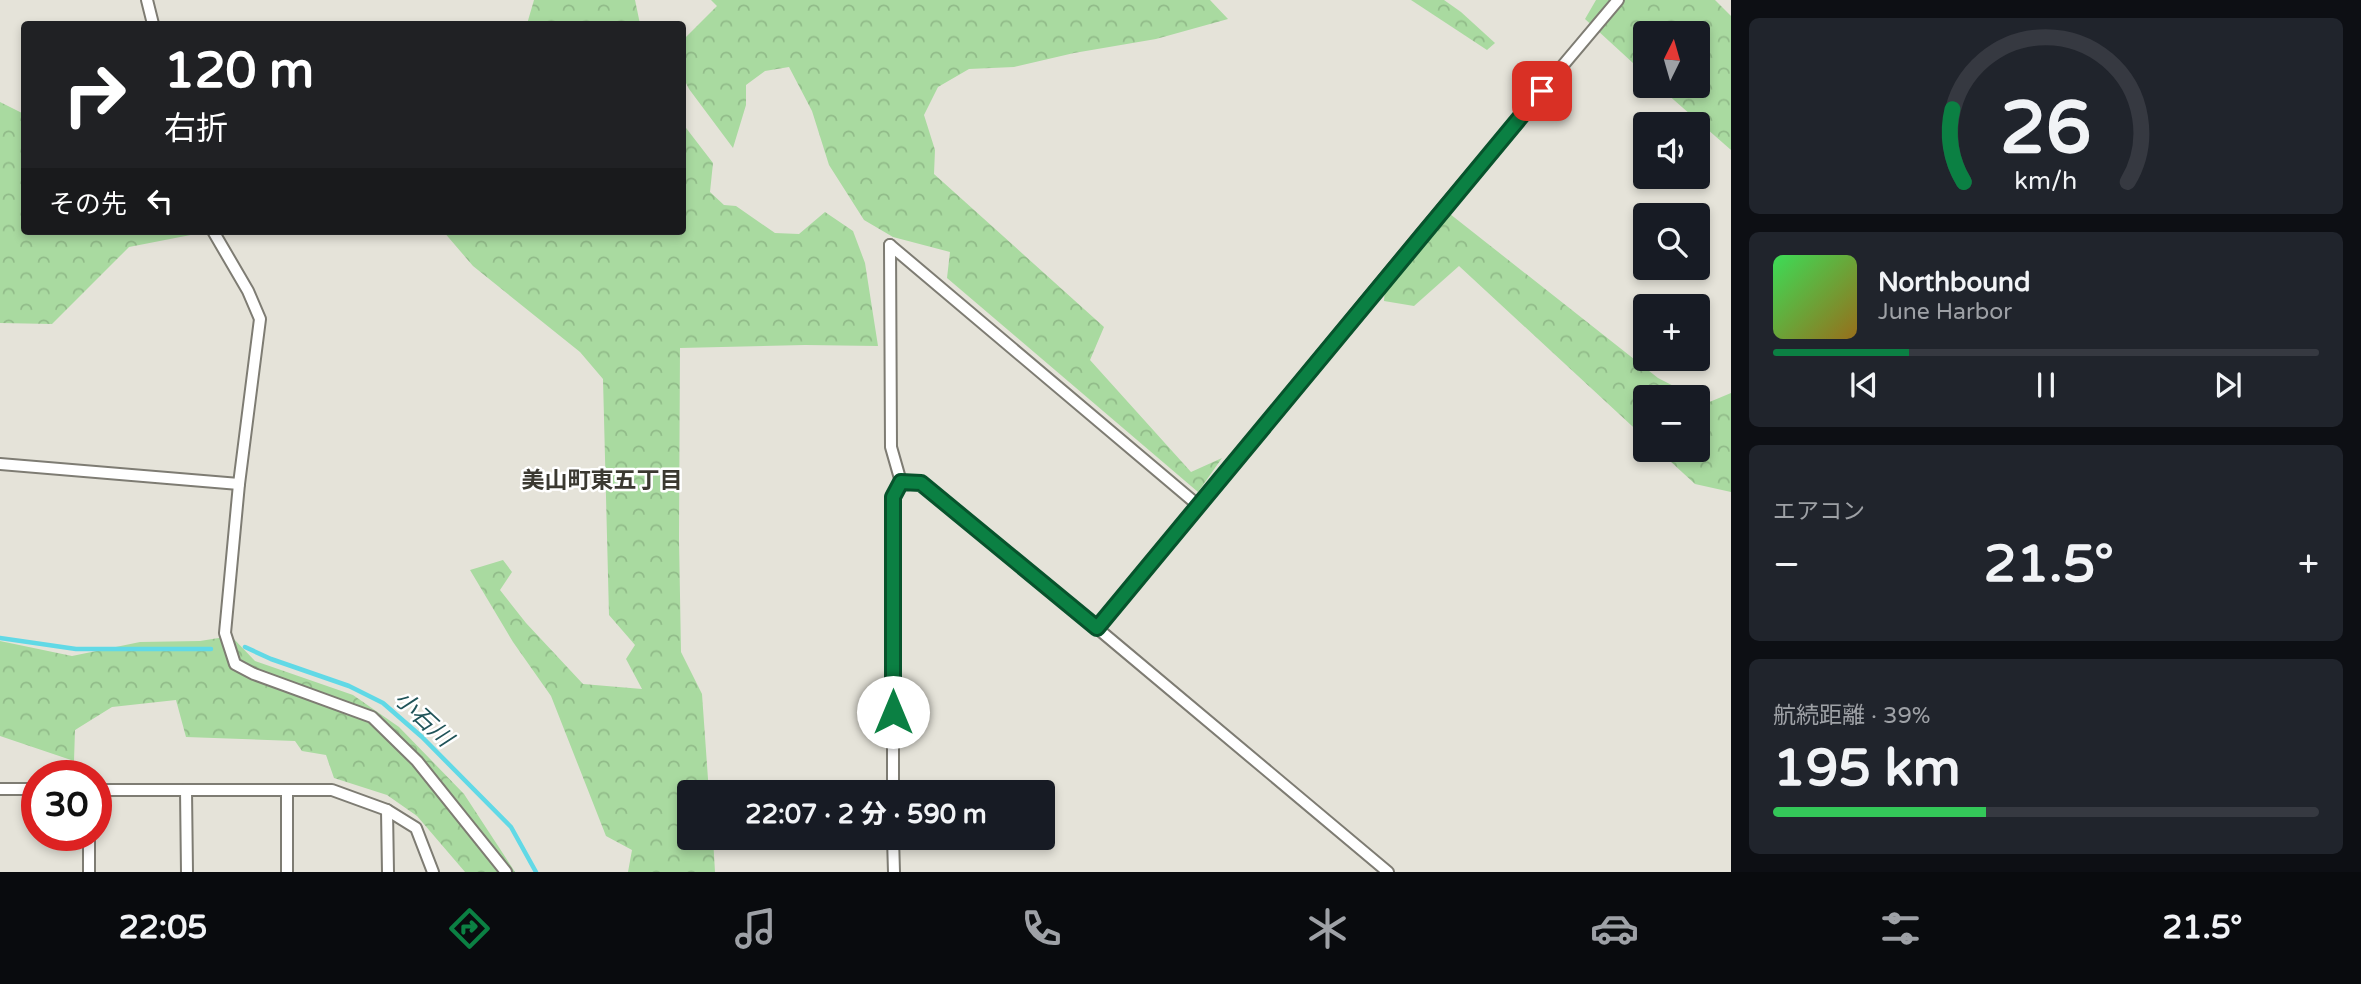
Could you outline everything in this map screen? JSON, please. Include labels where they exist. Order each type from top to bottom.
[{"type":"street","points":[[146,0],[152,21]]},
{"type":"street","points":[[1097,628],[1420,235],[1618,0]]},
{"type":"street","points":[[215,235],[248,291],[260,320],[239,484],[225,633],[235,664],[254,674],[372,717],[418,761],[506,872]]},
{"type":"street","points":[[893,780],[893,497],[901,482],[891,447],[890,245],[1199,506]]},
{"type":"street","points":[[0,464],[239,484]]},
{"type":"street","points":[[901,482],[921,483],[1388,872]]},
{"type":"street","points":[[0,789],[21,789]]},
{"type":"street","points":[[112,790],[332,789],[387,810],[416,828],[433,872]]},
{"type":"street","points":[[186,790],[187,872]]},
{"type":"street","points":[[287,790],[287,872]]},
{"type":"street","points":[[387,810],[388,872]]},
{"type":"street","points":[[893,850],[894,872]]},
{"type":"street","points":[[89,851],[89,872]]},
{"type":"green space","points":[[534,0],[635,0],[639,21],[528,21]]},
{"type":"green space","points":[[711,0],[1210,0],[1228,19],[1156,39],[1074,53],[1014,67],[969,69],[938,87],[924,115],[935,150],[934,174],[1104,327],[1090,360],[1191,472],[1222,458],[1198,492],[947,278],[950,252],[893,237],[864,220],[829,165],[812,111],[789,67],[765,71],[746,85],[746,105],[733,148],[686,83],[686,37],[717,6]]},
{"type":"green space","points":[[1411,0],[1444,0],[1495,43],[1487,50]]},
{"type":"green space","points":[[1596,0],[1715,0],[1731,16],[1731,150],[1710,132],[1710,112],[1688,112],[1672,98],[1710,98],[1710,21],[1633,21],[1633,63],[1585,19]]},
{"type":"green space","points":[[0,102],[21,112],[21,235],[191,235],[129,247],[52,324],[0,323]]},
{"type":"green space","points":[[686,128],[713,163],[710,192],[724,205],[736,206],[775,233],[799,234],[825,212],[853,231],[865,263],[878,346],[680,348],[681,652],[702,694],[708,780],[677,780],[677,850],[714,850],[715,872],[628,872],[632,850],[606,836],[551,696],[513,642],[470,570],[503,560],[512,572],[500,590],[526,623],[583,684],[642,689],[626,659],[635,645],[609,615],[603,379],[580,352],[473,266],[446,235],[686,235]]},
{"type":"green space","points":[[1450,214],[1633,358],[1633,371],[1649,371],[1672,385],[1633,385],[1633,427],[1459,266],[1414,306],[1384,301],[1385,287]]},
{"type":"green space","points":[[1731,393],[1731,492],[1695,484],[1671,462],[1710,462],[1710,402]]},
{"type":"green space","points":[[231,636],[255,661],[353,695],[399,727],[464,794],[515,872],[465,872],[417,816],[387,795],[334,778],[326,755],[302,751],[295,741],[186,737],[176,700],[112,707],[75,730],[74,760],[0,736],[0,641],[72,656],[140,642],[200,641]]},
{"type":"waterway","name":"小石川","points":[[0,638],[76,649],[211,649]]},
{"type":"waterway","name":"小石川","points":[[245,647],[271,659],[349,686],[383,703],[422,737],[511,827],[536,872]]},
{"type":"district","name":"美山町東五丁目","points":[[602,481]]},
{"type":"route","points":[[893,712],[893,497],[901,482],[921,483],[1097,628],[1542,91]]}]
